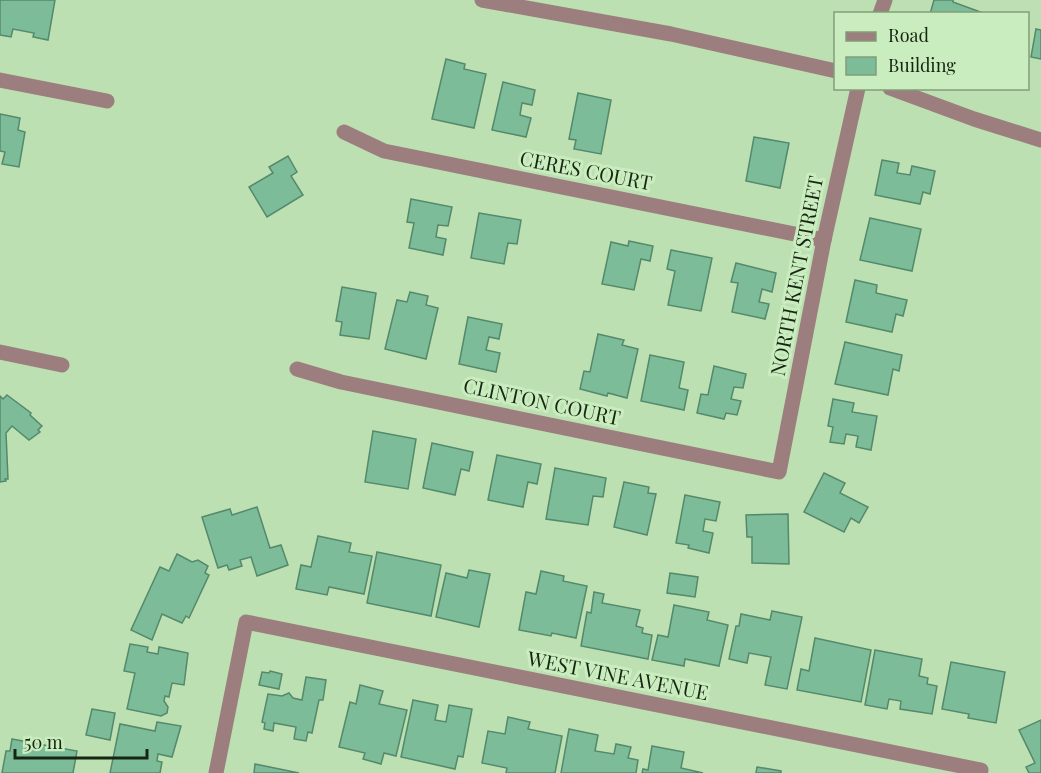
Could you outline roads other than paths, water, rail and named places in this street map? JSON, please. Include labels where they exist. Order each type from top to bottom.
[{"type":"street","points":[[482,0],[671,34],[834,71]]},
{"type":"street","points":[[0,80],[107,101]]},
{"type":"street","name":"NORTH KENT STREET","points":[[779,472],[824,240],[858,90]]},
{"type":"street","points":[[895,90],[974,119],[1041,140]]},
{"type":"street","name":"CERES COURT","points":[[344,132],[384,151],[824,240]]},
{"type":"street","points":[[0,352],[62,365]]},
{"type":"street","name":"CLINTON COURT","points":[[297,369],[341,382],[779,472]]},
{"type":"street","name":"WEST VINE AVENUE","points":[[216,773],[246,622],[980,771]]}]
